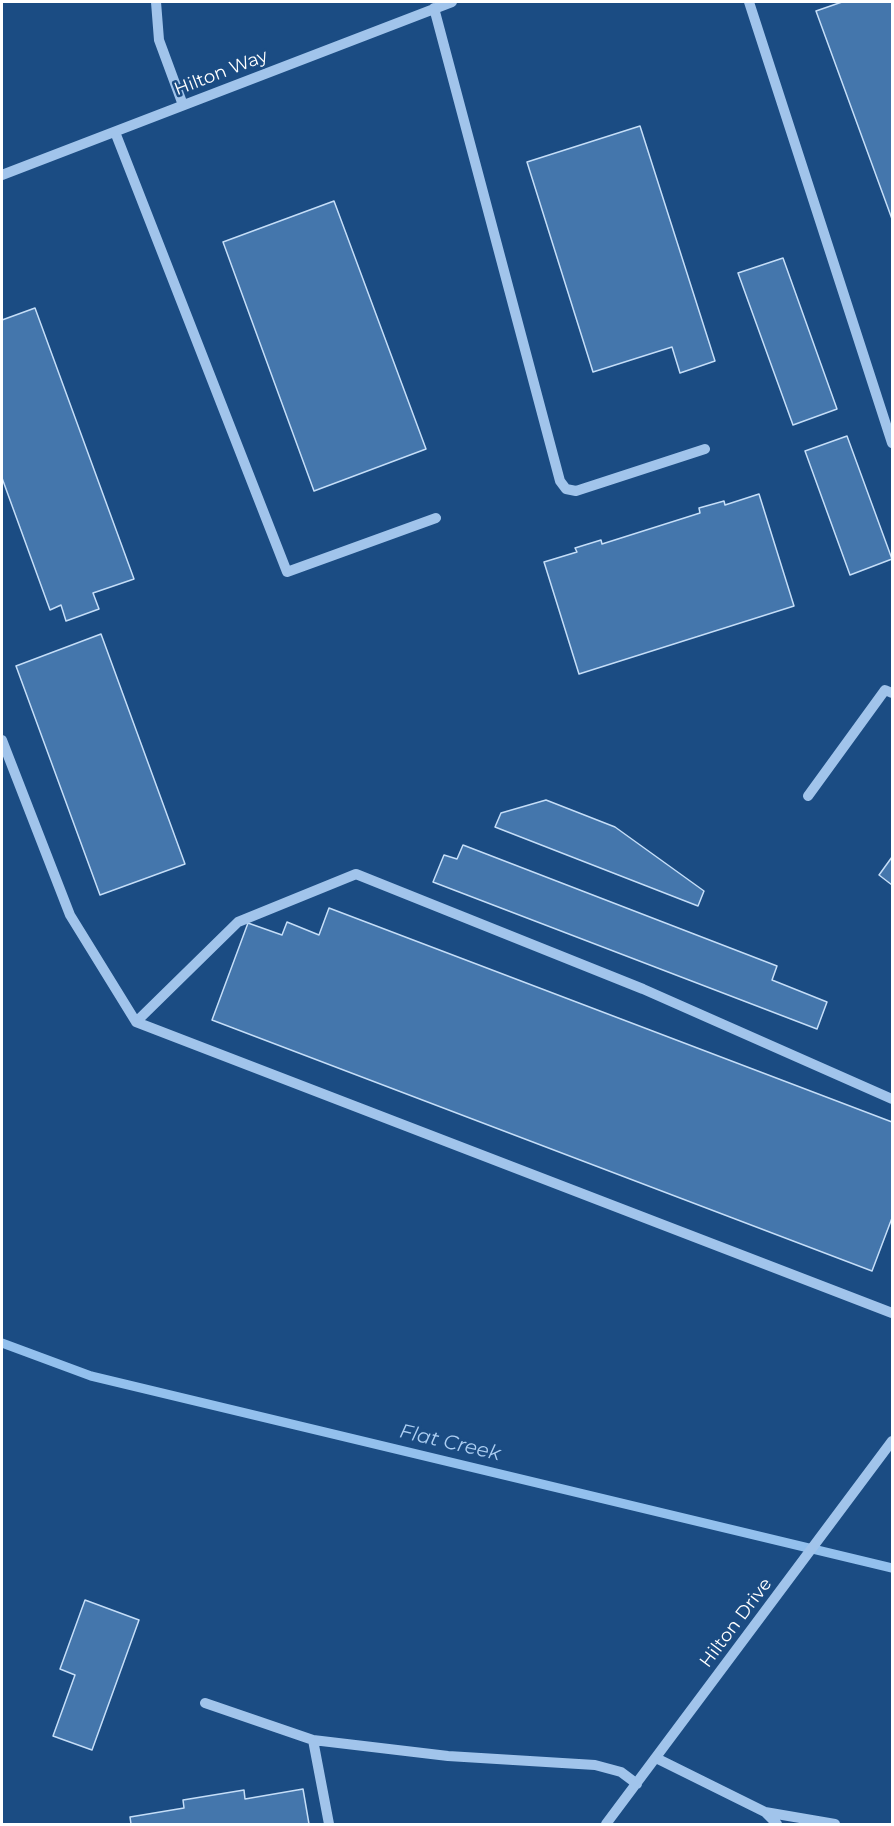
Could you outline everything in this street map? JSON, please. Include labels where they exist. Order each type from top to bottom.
[{"type":"street","points":[[156,2],[159,40],[183,105]]},
{"type":"street","name":"Hilton Way","points":[[2,175],[452,2]]},
{"type":"street","points":[[749,2],[892,443]]},
{"type":"street","points":[[434,8],[560,481],[566,489],[576,491],[705,448]]},
{"type":"street","points":[[114,132],[287,572],[436,518]]},
{"type":"street","points":[[808,796],[885,690],[892,693]]},
{"type":"street","points":[[2,740],[70,915],[136,1022],[892,1313]]},
{"type":"street","points":[[136,1022],[238,922],[356,874],[644,989],[892,1100]]},
{"type":"street","name":"Hilton Drive","points":[[606,1824],[892,1441]]},
{"type":"street","points":[[205,1703],[314,1740],[448,1756],[596,1766],[621,1772],[637,1784]]},
{"type":"street","points":[[314,1740],[329,1824]]},
{"type":"street","points":[[656,1758],[765,1812],[835,1824]]},
{"type":"street","points":[[765,1812],[777,1824]]},
{"type":"building","points":[[842,2],[892,2],[892,219],[816,11]]},
{"type":"building","points":[[640,126],[715,361],[680,373],[672,347],[593,372],[527,162]]},
{"type":"building","points":[[334,201],[426,449],[314,491],[223,242]]},
{"type":"building","points":[[783,258],[837,409],[793,425],[738,273]]},
{"type":"building","points":[[35,308],[134,579],[93,593],[99,609],[66,621],[61,605],[50,610],[2,478],[2,320]]},
{"type":"building","points":[[847,436],[892,559],[850,575],[805,451]]},
{"type":"building","points":[[759,494],[794,606],[579,674],[544,562],[577,552],[575,548],[601,540],[602,544],[700,513],[699,508],[724,501],[725,505]]},
{"type":"building","points":[[101,634],[185,864],[100,895],[16,666]]},
{"type":"building","points":[[546,800],[615,827],[704,891],[698,906],[495,827],[501,813]]},
{"type":"building","points":[[463,845],[777,966],[772,980],[827,1002],[817,1029],[433,882],[444,855],[457,859]]},
{"type":"building","points":[[892,857],[892,885],[879,875]]},
{"type":"building","points":[[329,908],[892,1122],[892,1218],[872,1271],[212,1020],[248,923],[282,935],[287,922],[319,935]]},
{"type":"building","points":[[85,1600],[139,1620],[92,1750],[53,1736],[75,1675],[60,1669]]},
{"type":"building","points":[[303,1789],[309,1824],[131,1824],[130,1817],[184,1808],[183,1800],[244,1790],[245,1799]]},
{"type":"waterway","name":"Flat Creek","points":[[2,1343],[91,1376],[892,1568]]}]
